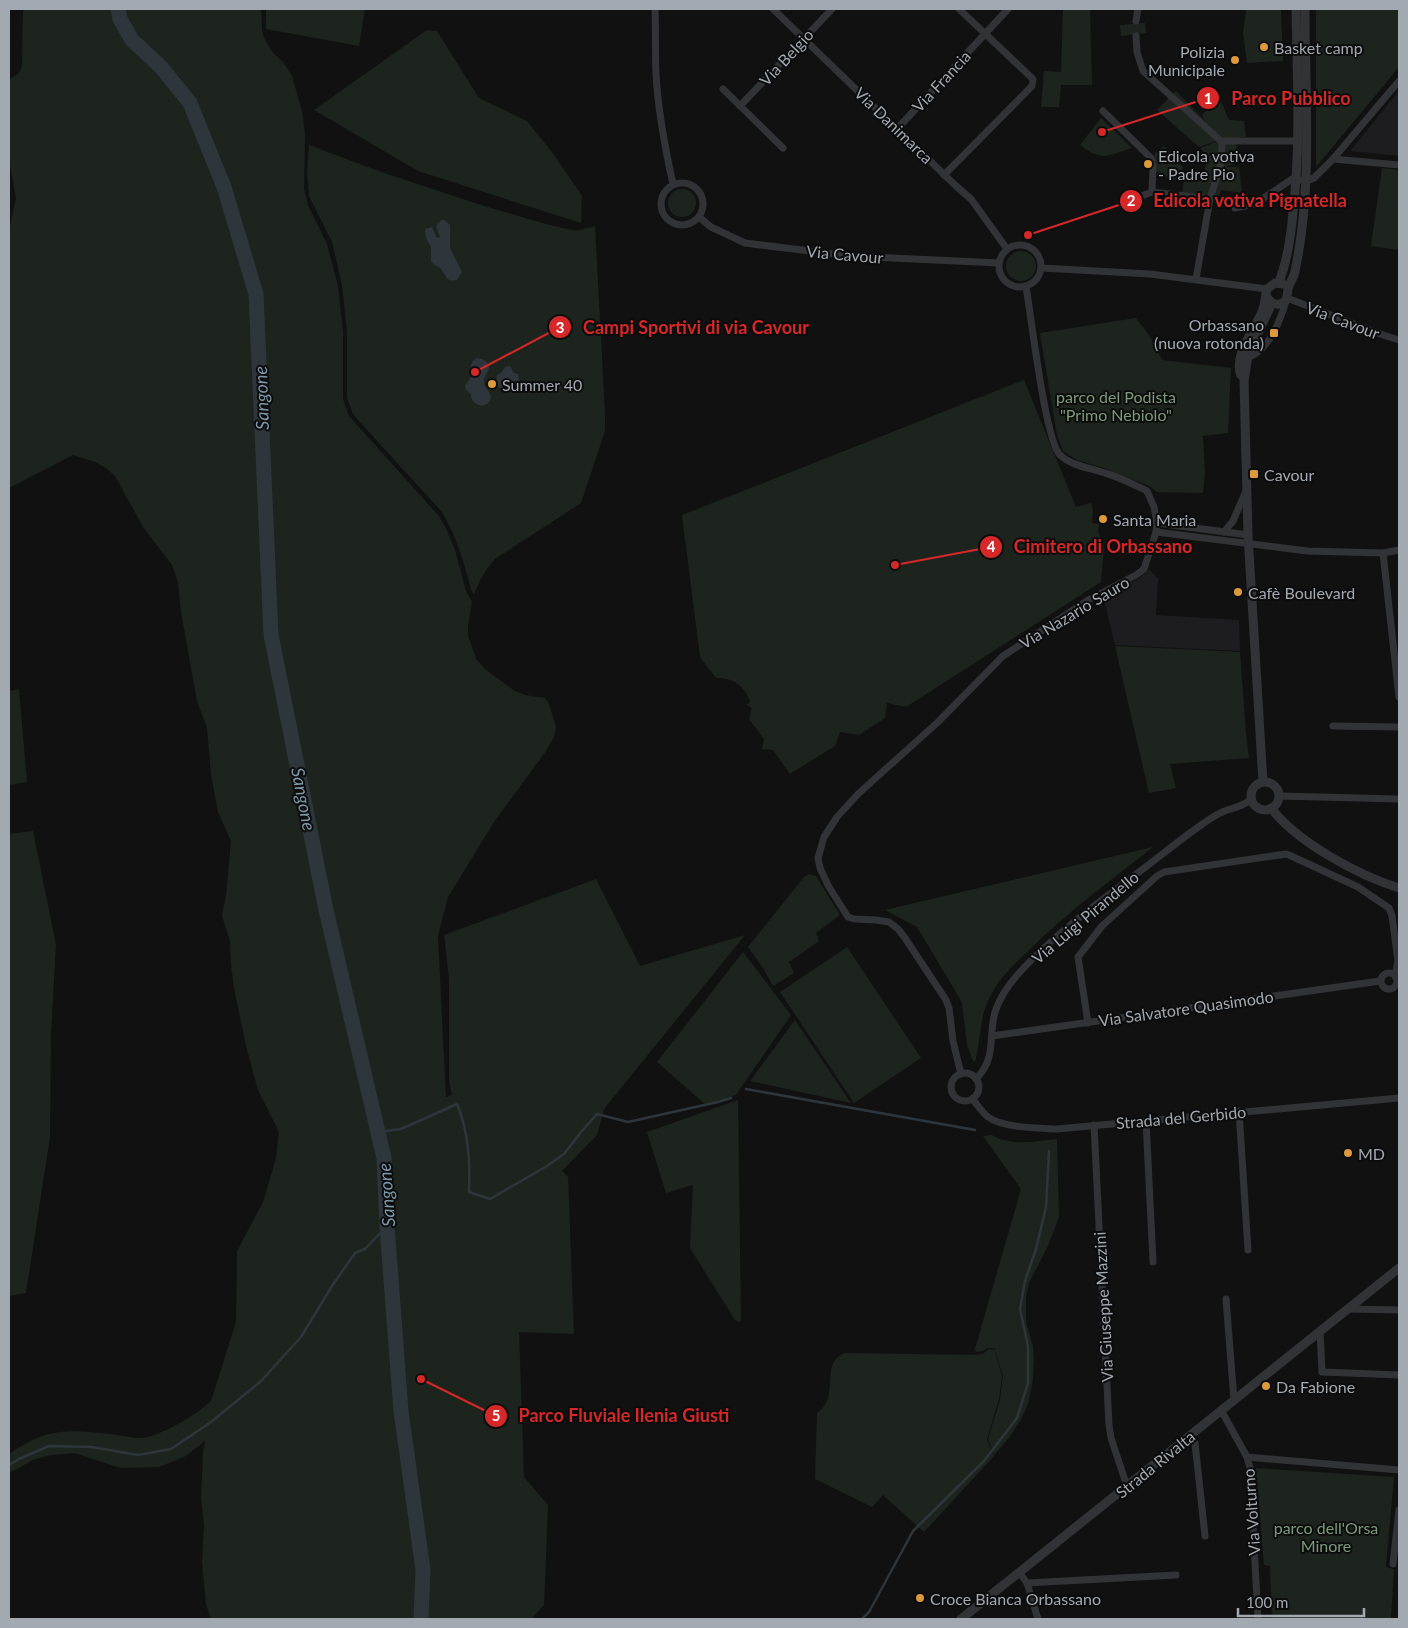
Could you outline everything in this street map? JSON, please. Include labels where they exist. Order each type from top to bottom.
[{"type":"street","points":[[655,9],[656,75],[666,157],[674,184]]},
{"type":"street","name":"Via Danimarca","points":[[773,9],[971,199],[1007,249]]},
{"type":"street","name":"Via Belgio","points":[[740,106],[832,9]]},
{"type":"street","points":[[944,175],[1032,86],[1033,80],[959,9]]},
{"type":"street","name":"Via Francia","points":[[898,128],[1008,9]]},
{"type":"street","points":[[1136,20],[1138,9]]},
{"type":"street","points":[[1279,282],[1290,246],[1297,180],[1296,9]]},
{"type":"street","points":[[1247,358],[1260,351],[1282,318],[1287,294],[1295,274],[1300,248],[1307,180],[1305,9]]},
{"type":"street","points":[[1136,36],[1137,52],[1143,72],[1222,142],[1221,163],[1210,199],[1196,279]]},
{"type":"street","points":[[1235,208],[1255,204],[1288,181],[1307,180],[1319,174],[1399,81]]},
{"type":"street","points":[[723,90],[783,148]]},
{"type":"street","points":[[1103,111],[1151,158],[1153,166],[1152,192]]},
{"type":"street","points":[[1224,141],[1297,141]]},
{"type":"street","points":[[1333,158],[1399,165]]},
{"type":"street","points":[[687,183],[699,190],[704,204],[699,217],[687,225],[680,225],[663,214],[661,200],[674,184],[687,183]]},
{"type":"street","points":[[1139,197],[1152,192],[1210,199]]},
{"type":"street","name":"Via Cavour","points":[[699,217],[711,227],[745,243],[850,256],[999,263]]},
{"type":"street","points":[[1020,245],[1027,246],[1038,254],[1042,268],[1037,280],[1026,287],[1012,286],[1006,282],[999,270],[999,263],[1000,258],[1007,249],[1020,245]]},
{"type":"street","points":[[1042,268],[1150,274],[1196,279],[1269,296],[1280,304],[1287,294]]},
{"type":"street","points":[[1263,782],[1249,540],[1244,381],[1247,358],[1272,284],[1279,282],[1284,284],[1287,294]]},
{"type":"street","points":[[1026,287],[1051,434],[1059,454],[1077,465],[1106,473],[1148,491],[1154,507],[1157,524],[1224,532],[1249,540]]},
{"type":"street","name":"Via Cavour","points":[[1287,294],[1380,334],[1399,340]]},
{"type":"street","points":[[1244,381],[1239,370],[1240,357],[1269,296]]},
{"type":"street","points":[[1224,532],[1233,521],[1247,488]]},
{"type":"street","name":"Via Nazario Sauro","points":[[962,1074],[950,1027],[949,1008],[898,929],[889,922],[848,917],[829,887],[818,863],[824,837],[837,816],[858,794],[938,722],[1003,656],[1090,599],[1136,575],[1144,568],[1157,524]]},
{"type":"street","points":[[1156,532],[1249,540],[1307,551],[1382,553],[1399,550]]},
{"type":"street","points":[[1382,553],[1399,697]]},
{"type":"street","points":[[1333,726],[1399,727]]},
{"type":"street","points":[[1263,782],[1273,784],[1278,790],[1279,796],[1277,802],[1271,808],[1261,809],[1254,805],[1251,799],[1253,788],[1263,782]]},
{"type":"street","points":[[1279,796],[1399,799]]},
{"type":"street","name":"Via Luigi Pirandello","points":[[976,1079],[984,1070],[990,1058],[995,1013],[999,1000],[1007,986],[1020,972],[1060,934],[1099,902],[1204,823],[1225,811],[1246,804],[1251,799]]},
{"type":"street","points":[[1271,808],[1284,824],[1317,848],[1366,876],[1399,888]]},
{"type":"street","points":[[1088,1023],[1078,957],[1102,926],[1157,876],[1164,872],[1289,854],[1358,887],[1389,908],[1392,916],[1398,961],[1395,976]]},
{"type":"street","name":"Via Salvatore Quasimodo","points":[[1386,973],[1391,973],[1397,981],[1397,989],[1387,989],[1382,986],[1380,981],[1386,973]]},
{"type":"street","name":"Via Salvatore Quasimodo","points":[[992,1036],[1380,981]]},
{"type":"street","points":[[962,1074],[970,1074],[976,1079],[978,1090],[972,1099],[961,1100],[952,1093],[952,1081],[962,1074]]},
{"type":"street","name":"Strada del Gerbido","points":[[972,1099],[987,1116],[1003,1124],[1054,1129],[1399,1098]]},
{"type":"street","points":[[1239,1111],[1248,1250]]},
{"type":"street","points":[[1146,1121],[1153,1262]]},
{"type":"street","name":"Via Giuseppe Mazzini","points":[[1094,1124],[1109,1426],[1111,1438],[1127,1486]]},
{"type":"street","name":"Strada Rivalta","points":[[961,1619],[1399,1268]]},
{"type":"street","points":[[1226,1299],[1234,1400]]},
{"type":"street","points":[[1348,1309],[1399,1310]]},
{"type":"street","points":[[1320,1331],[1322,1372],[1399,1375]]},
{"type":"street","name":"Via Volturno","points":[[1221,1410],[1247,1457],[1250,1468],[1258,1619]]},
{"type":"street","points":[[1191,1435],[1195,1443],[1205,1536]]},
{"type":"street","points":[[1247,1457],[1399,1470]]},
{"type":"street","points":[[1394,1564],[1399,1510]]},
{"type":"street","points":[[1019,1572],[1027,1584],[1038,1619]]},
{"type":"street","points":[[1027,1584],[1176,1575]]},
{"type":"shaded area","points":[[1399,91],[1399,156],[1350,151]]},
{"type":"shaded area","points":[[441,220],[450,225],[450,248],[462,272],[457,280],[448,279],[441,269],[431,261],[431,247],[426,238],[425,229],[432,227],[436,237],[439,238],[436,226]]},
{"type":"shaded area","points":[[477,358],[487,362],[489,368],[484,384],[491,397],[488,403],[482,406],[473,401],[471,394],[466,390],[465,386],[472,376],[470,370],[472,362]]},
{"type":"shaded area","points":[[510,366],[514,373],[518,374],[519,381],[510,389],[500,388],[496,384],[497,375],[505,367]]},
{"type":"shaded area","points":[[1149,570],[1158,578],[1156,615],[1239,620],[1240,651],[1115,645],[1103,596],[1138,579]]},
{"type":"green space","points":[[23,9],[261,9],[264,38],[273,53],[283,62],[292,76],[302,111],[305,132],[304,189],[308,205],[327,244],[338,286],[343,332],[343,399],[349,416],[438,515],[446,528],[455,550],[466,591],[472,602],[468,635],[476,659],[486,670],[515,691],[525,695],[545,698],[549,704],[556,727],[554,737],[546,751],[494,822],[448,897],[438,936],[446,1097],[452,1095],[449,1080],[449,978],[444,935],[596,879],[640,966],[745,935],[604,1109],[597,1135],[562,1171],[568,1177],[574,1334],[519,1332],[524,1477],[548,1505],[544,1605],[531,1619],[211,1619],[206,1604],[202,1562],[204,1526],[201,1498],[205,1441],[186,1456],[159,1467],[121,1468],[74,1453],[35,1459],[9,1473],[9,1454],[34,1439],[57,1432],[69,1431],[137,1438],[149,1437],[178,1424],[211,1401],[236,1322],[237,1251],[263,1202],[276,1158],[279,1132],[258,1090],[246,1046],[234,988],[230,941],[222,916],[231,841],[218,812],[211,775],[207,728],[197,701],[181,612],[178,582],[172,565],[143,527],[115,476],[95,462],[73,455],[9,488],[9,230],[16,198],[9,160],[9,80],[19,73],[22,66]]},
{"type":"green space","points":[[266,9],[365,9],[359,46],[266,29]]},
{"type":"green space","points":[[1063,9],[1090,9],[1092,85],[1061,85],[1059,107],[1041,107],[1044,71],[1061,72]]},
{"type":"green space","name":"Basket camp","points":[[1246,9],[1281,9],[1283,61],[1247,63],[1243,33]]},
{"type":"green space","points":[[1316,9],[1399,9],[1399,67],[1316,167]]},
{"type":"green space","points":[[1145,23],[1146,33],[1121,36],[1120,25]]},
{"type":"green space","points":[[427,30],[437,31],[479,98],[527,121],[555,156],[582,196],[581,223],[418,171],[314,110]]},
{"type":"green space","points":[[1176,91],[1205,121],[1202,115],[1220,99],[1229,120],[1244,121],[1246,137],[1227,138],[1236,143],[1238,164],[1227,167],[1239,167],[1242,193],[1221,190],[1217,202],[1182,194],[1184,178],[1203,181],[1207,155],[1200,148],[1224,139],[1199,147],[1157,110]]},
{"type":"green space","points":[[1101,118],[1132,148],[1100,156],[1080,145]]},
{"type":"green space","points":[[309,145],[384,173],[546,224],[576,231],[595,226],[605,431],[581,503],[495,559],[488,567],[474,595],[455,540],[442,512],[353,414],[347,398],[347,332],[342,285],[332,242],[309,196],[307,172]]},
{"type":"green space","points":[[1164,146],[1183,167],[1181,181],[1171,179],[1155,171],[1155,153]]},
{"type":"green space","points":[[1382,168],[1399,170],[1399,250],[1371,246]]},
{"type":"green space","points":[[682,189],[692,193],[696,203],[692,213],[682,217],[672,213],[668,203],[672,193]]},
{"type":"green space","points":[[1021,251],[1027,252],[1035,260],[1035,272],[1027,280],[1021,281],[1015,280],[1007,272],[1006,266],[1007,260],[1015,252]]},
{"type":"green space","name":"parco del Podista \"Primo Nebiolo\"","points":[[1136,318],[1149,335],[1162,360],[1231,368],[1228,433],[1203,436],[1205,474],[1203,493],[1157,492],[1151,487],[1107,469],[1077,460],[1063,451],[1057,435],[1040,333]]},
{"type":"green space","points":[[1024,380],[1076,507],[1091,503],[1093,510],[1092,523],[1099,524],[1098,531],[1104,548],[1101,582],[906,707],[887,703],[885,718],[859,735],[840,732],[835,746],[790,774],[773,750],[762,749],[764,739],[749,719],[752,708],[747,705],[750,701],[745,691],[733,681],[716,678],[700,657],[682,515]]},
{"type":"green space","points":[[1115,646],[1240,652],[1249,758],[1170,764],[1176,788],[1149,793]]},
{"type":"green space","points":[[19,689],[27,782],[9,785],[9,691]]},
{"type":"green space","points":[[33,831],[56,945],[51,1034],[50,1137],[26,1293],[9,1296],[9,834]]},
{"type":"green space","points":[[1153,847],[1057,924],[1021,957],[1006,974],[993,992],[986,1007],[975,1062],[967,1045],[962,1003],[953,987],[917,927],[885,910]]},
{"type":"green space","points":[[809,874],[816,876],[840,915],[816,933],[819,941],[789,962],[794,973],[773,986],[748,947],[804,877]]},
{"type":"green space","points":[[847,947],[921,1058],[854,1103],[780,992]]},
{"type":"green space","points":[[743,952],[791,1015],[736,1095],[706,1105],[657,1062]]},
{"type":"green space","points":[[795,1020],[851,1103],[750,1081]]},
{"type":"green space","points":[[738,1100],[741,1321],[739,1322],[735,1320],[690,1248],[693,1185],[666,1193],[647,1132]]},
{"type":"green space","points":[[992,1135],[999,1139],[1015,1142],[1057,1139],[1059,1217],[1048,1246],[1029,1283],[1026,1297],[1026,1322],[1033,1346],[1034,1360],[1033,1380],[1028,1404],[1009,1438],[994,1455],[988,1439],[1000,1400],[1003,1376],[994,1348],[976,1352],[975,1349],[1021,1189],[983,1136]]},
{"type":"green space","points":[[989,1349],[994,1349],[1002,1376],[999,1399],[987,1439],[994,1456],[924,1532],[883,1495],[872,1507],[815,1479],[817,1413],[824,1406],[828,1398],[831,1372],[837,1358],[845,1353],[977,1355]]},
{"type":"green space","name":"parco dell'Orsa Minore","points":[[1256,1468],[1394,1477],[1386,1567],[1394,1569],[1391,1618],[1272,1619],[1270,1566],[1264,1565]]},
{"type":"waterway","name":"Sangone","points":[[118,9],[120,19],[132,40],[161,67],[190,103],[224,187],[256,294],[271,635],[326,910],[384,1158],[387,1226],[401,1411],[423,1570],[421,1619]]},
{"type":"waterway","points":[[746,1089],[975,1130]]},
{"type":"waterway","points":[[378,1132],[401,1129],[457,1104],[468,1147],[469,1192],[490,1199],[564,1154],[597,1114],[628,1122],[731,1098]]},
{"type":"waterway","points":[[862,1619],[869,1612],[913,1531],[984,1461],[1017,1418],[1028,1383],[1028,1346],[1020,1309],[1025,1281],[1036,1249],[1046,1207],[1049,1151]]},
{"type":"waterway","points":[[9,1465],[49,1446],[92,1447],[138,1455],[171,1449],[211,1422],[261,1381],[301,1337],[332,1286],[355,1253],[365,1249],[387,1226]]},
{"type":"place","name":"Basket camp","points":[[1264,47]]},
{"type":"place","name":"Polizia Municipale","points":[[1235,60]]},
{"type":"place","name":"Parco Pubblico","points":[[1102,132]]},
{"type":"place","name":"Edicola votiva - Padre Pio","points":[[1148,164]]},
{"type":"place","name":"Edicola votiva Pignatella","points":[[1028,235]]},
{"type":"place","name":"Orbassano (nuova rotonda)","points":[[1274,333]]},
{"type":"place","name":"Campi Sportivi di via Cavour","points":[[475,372]]},
{"type":"place","name":"Summer 40","points":[[492,384]]},
{"type":"place","name":"Cavour","points":[[1254,474]]},
{"type":"place","name":"Santa Maria","points":[[1103,519]]},
{"type":"place","name":"Cimitero di Orbassano","points":[[895,565]]},
{"type":"place","name":"Cafè Boulevard","points":[[1238,592]]},
{"type":"place","name":"MD","points":[[1348,1153]]},
{"type":"place","name":"Parco Fluviale Ilenia Giusti","points":[[421,1379]]},
{"type":"place","name":"Da Fabione","points":[[1266,1386]]},
{"type":"place","name":"Croce Bianca Orbassano","points":[[920,1598]]}]
